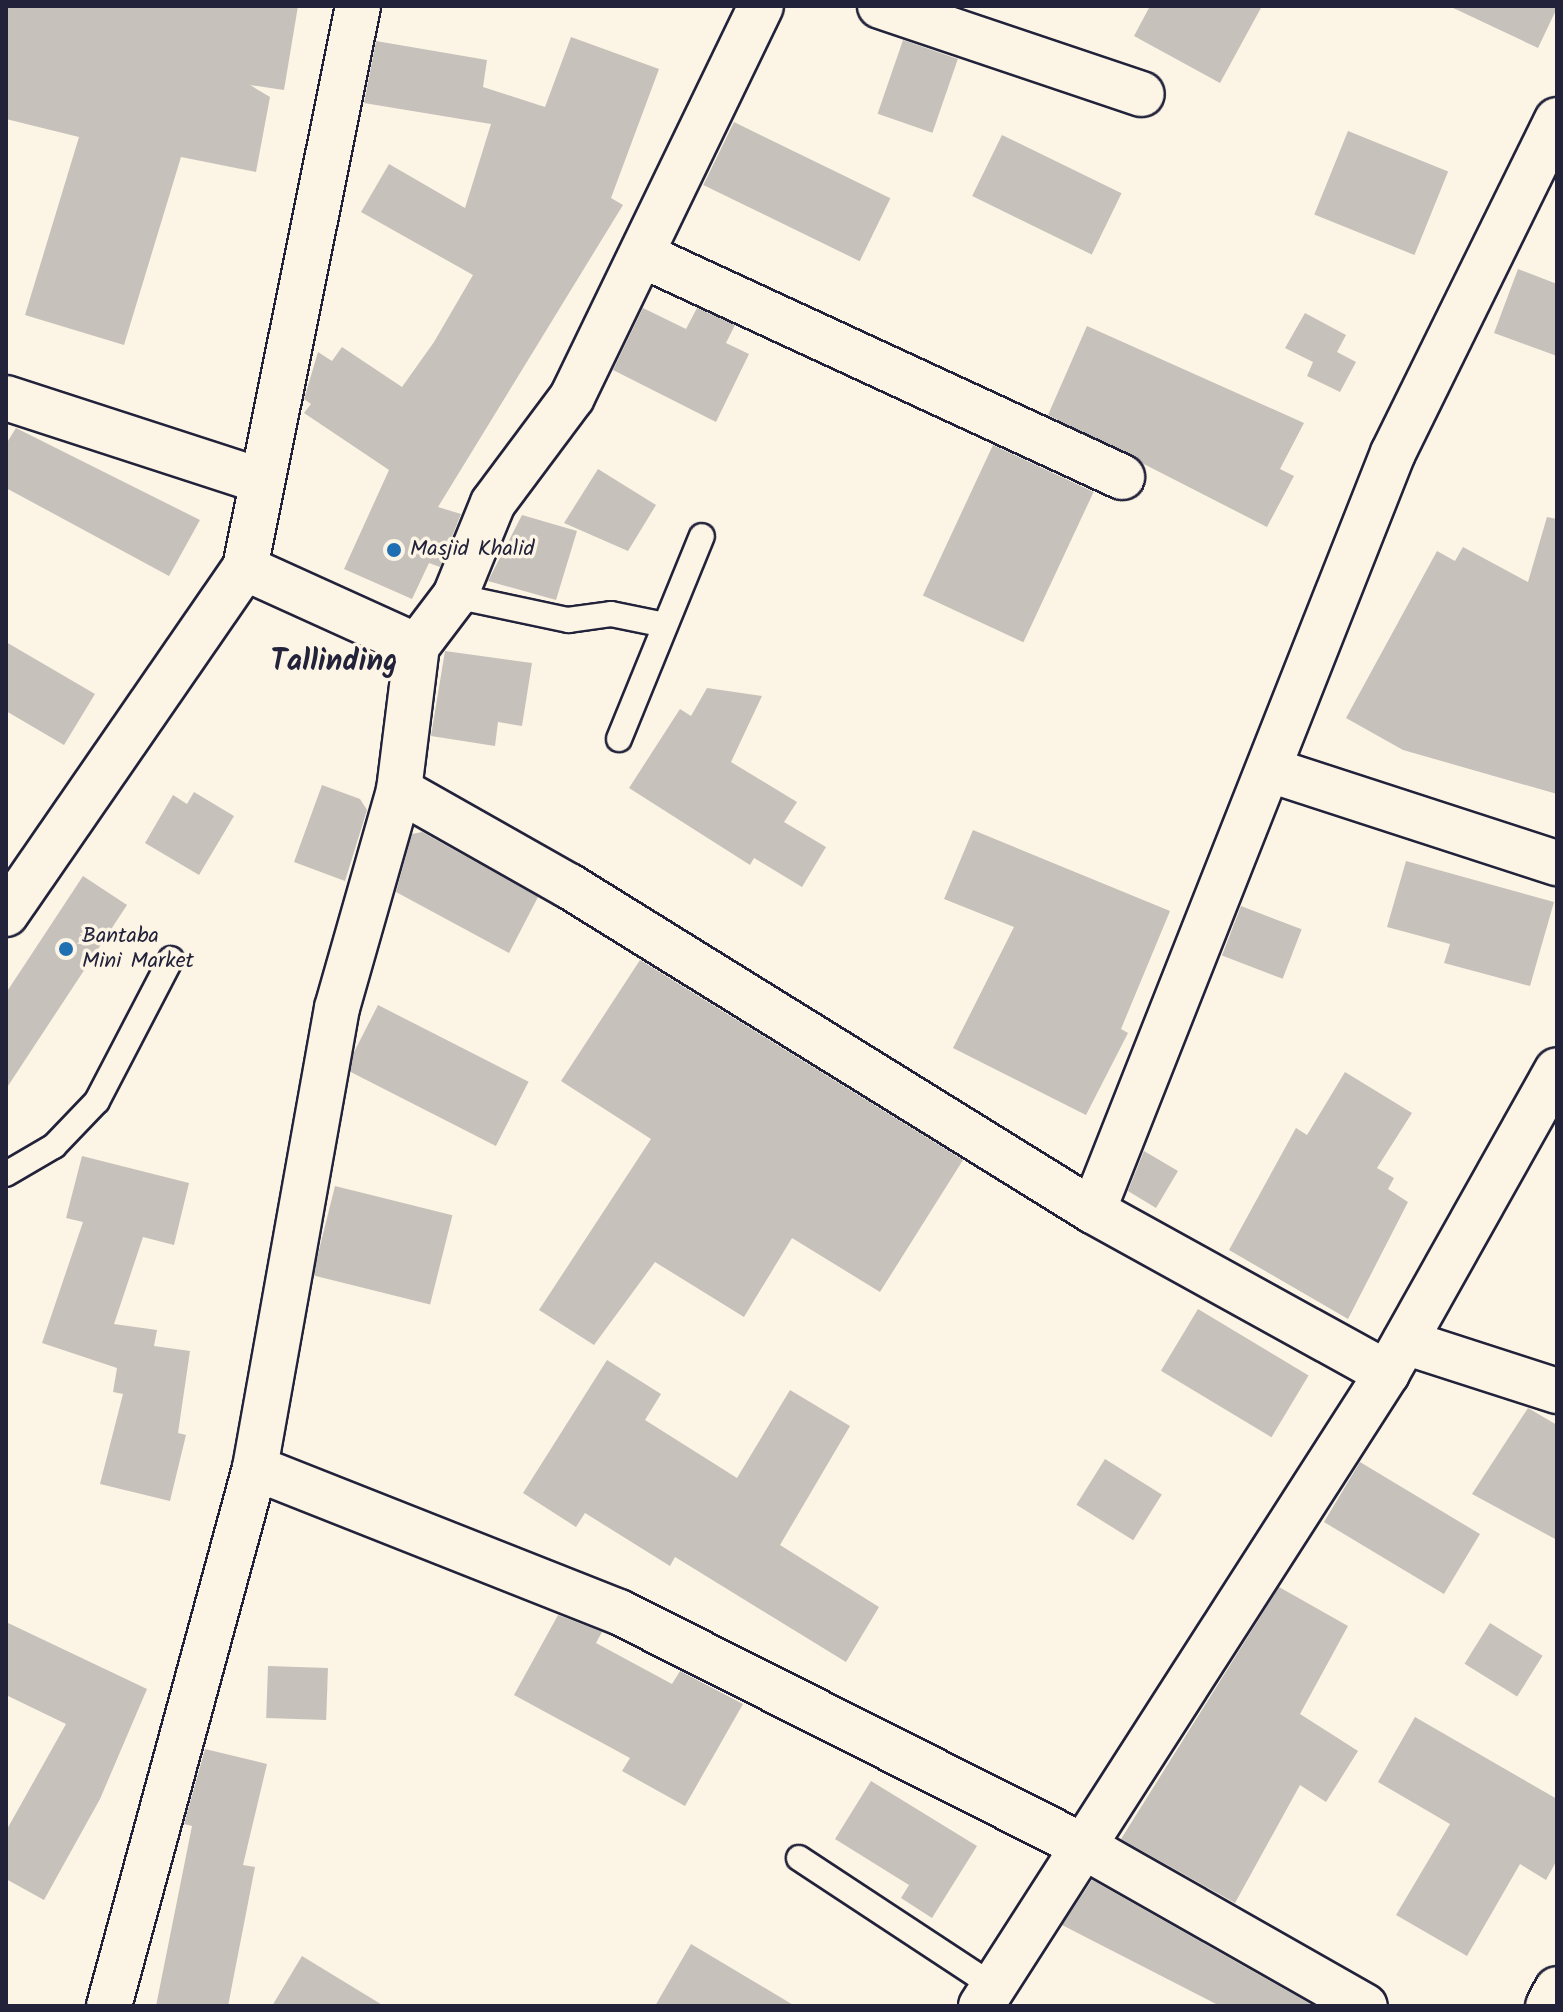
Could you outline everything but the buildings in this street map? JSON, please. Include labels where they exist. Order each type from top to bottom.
[{"type":"street","points":[[6,914],[245,568],[259,480],[358,6]]},
{"type":"street","points":[[109,2006],[255,1468],[337,1008],[399,790],[417,646],[455,596],[493,503],[572,397],[761,6]]},
{"type":"street","points":[[880,6],[1142,94]]},
{"type":"street","points":[[1093,1211],[1393,453],[1557,120]]},
{"type":"street","points":[[642,255],[1122,477]]},
{"type":"street","points":[[6,398],[259,480]]},
{"type":"street","points":[[245,568],[417,646]]},
{"type":"street","points":[[1270,770],[1557,863]]},
{"type":"street","points":[[399,790],[569,886],[1093,1211],[1396,1358],[1557,1391]]},
{"type":"street","points":[[987,1996],[1396,1358],[1557,1070]]},
{"type":"street","points":[[255,1468],[619,1612],[1083,1846],[1365,2006]]},
{"type":"street","points":[[1548,2006],[1557,1989]]},
{"type":"lane","points":[[619,739],[702,536]]},
{"type":"lane","points":[[455,596],[568,620],[611,614],[665,625]]},
{"type":"lane","points":[[6,1174],[54,1146],[97,1101],[171,959]]},
{"type":"lane","points":[[799,1858],[987,1996]]},
{"type":"place","name":"Masjid Khalid","points":[[394,550]]},
{"type":"place","name":"Bantaba Mini Market","points":[[66,949]]},
{"type":"district","name":"Tallinding","points":[[334,662]]}]
